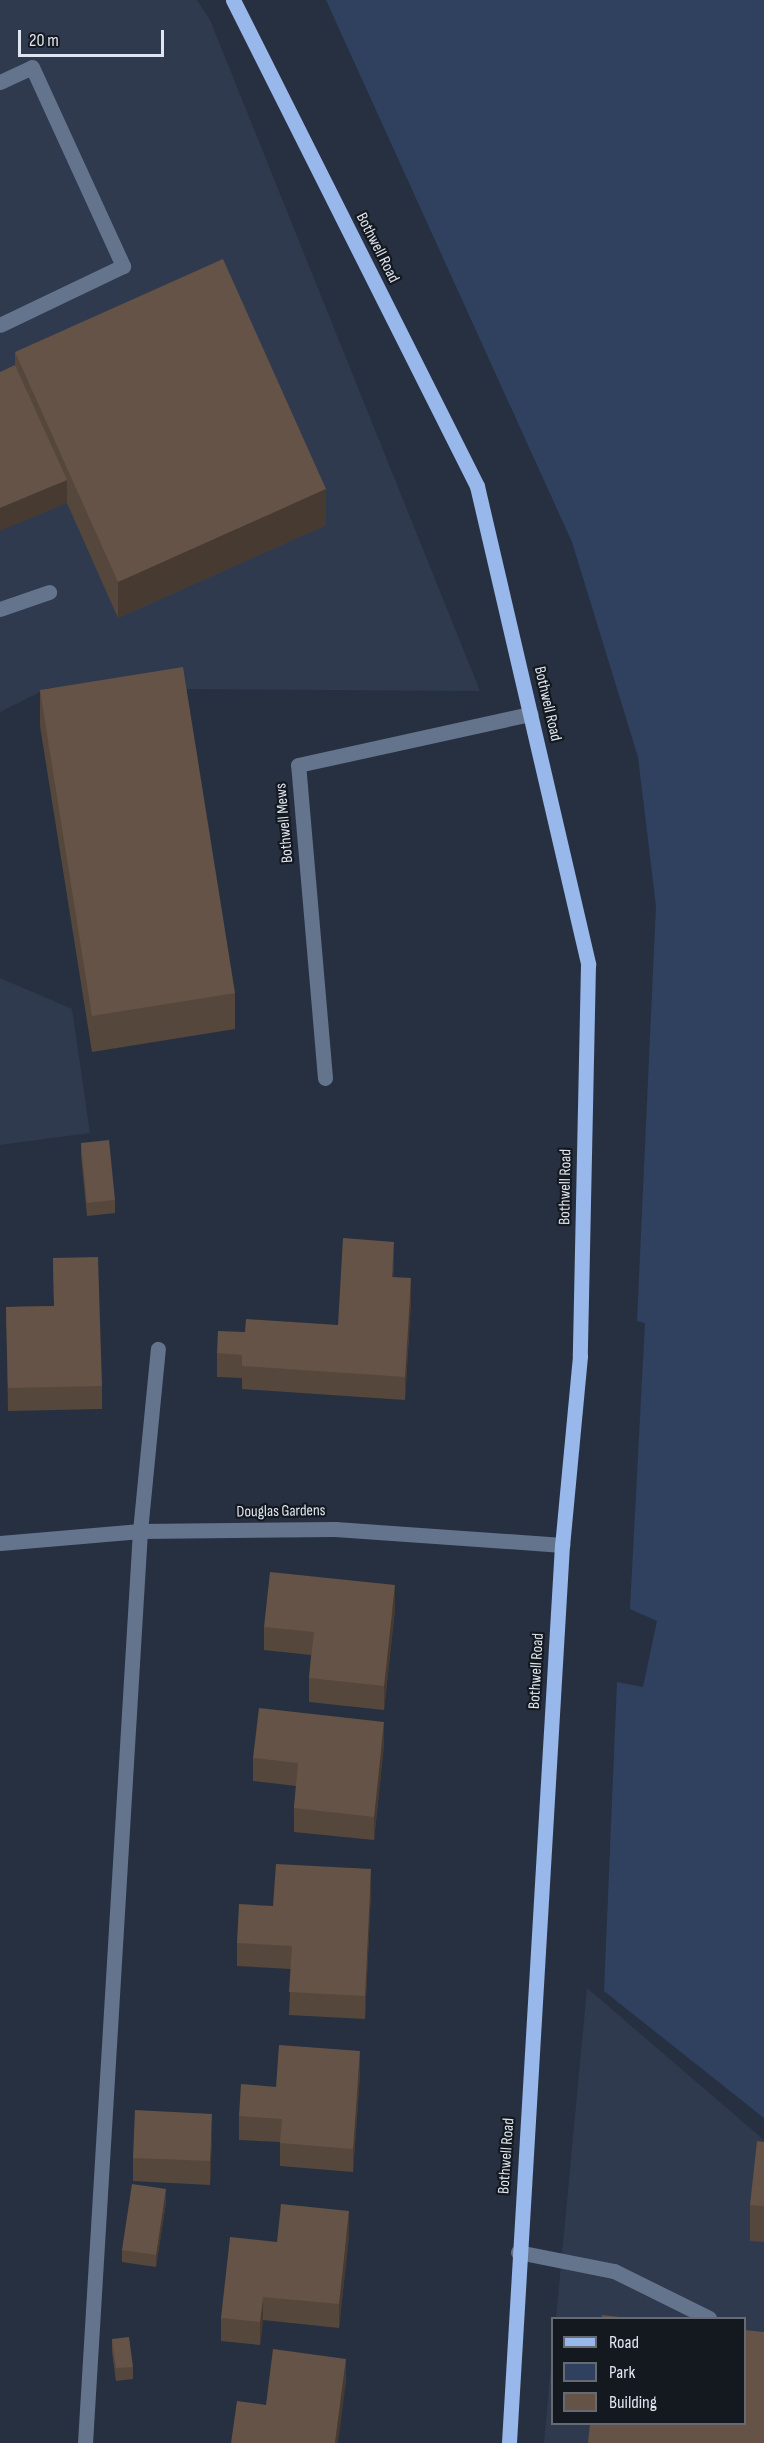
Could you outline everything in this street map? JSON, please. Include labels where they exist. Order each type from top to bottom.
[{"type":"main road","name":"Bothwell Road","points":[[232,0],[477,486],[588,964],[580,1356],[562,1545],[518,2252],[509,2443]]},
{"type":"street","points":[[0,82],[32,67],[123,266],[0,325]]},
{"type":"street","points":[[0,609],[49,592]]},
{"type":"street","name":"Bothwell Mews","points":[[325,1078],[298,765],[530,714]]},
{"type":"street","points":[[85,2443],[140,1531],[158,1349]]},
{"type":"street","name":"Douglas Gardens","points":[[0,1544],[140,1531],[335,1529],[562,1545]]},
{"type":"street","points":[[518,2252],[614,2271],[705,2317]]},
{"type":"shaded area","points":[[0,0],[197,0],[210,20],[480,691],[48,688],[0,712]]},
{"type":"shaded area","points":[[0,978],[72,1009],[90,1133],[0,1145]]},
{"type":"shaded area","points":[[587,1988],[764,2140],[764,2443],[544,2443],[551,2367],[551,2425],[746,2425],[746,2317],[556,2317]]},
{"type":"green space","points":[[326,0],[764,0],[764,2118],[604,1991],[617,1682],[643,1687],[657,1621],[630,1609],[645,1323],[637,1321],[656,906],[638,757],[572,542]]},
{"type":"building","points":[[223,259],[326,489],[118,582],[15,352]]},
{"type":"building","points":[[15,365],[67,480],[0,508],[0,372]]},
{"type":"building","points":[[183,667],[235,993],[92,1016],[40,690]]},
{"type":"building","points":[[109,1140],[115,1200],[87,1203],[81,1143]]},
{"type":"building","points":[[343,1238],[394,1242],[392,1277],[411,1278],[405,1377],[242,1366],[242,1355],[217,1353],[218,1331],[245,1332],[246,1319],[338,1325]]},
{"type":"building","points":[[98,1257],[102,1386],[8,1388],[6,1307],[54,1306],[53,1258]]},
{"type":"building","points":[[270,1572],[395,1585],[384,1686],[309,1678],[314,1632],[264,1627]]},
{"type":"building","points":[[259,1708],[384,1722],[374,1817],[294,1808],[298,1763],[253,1758]]},
{"type":"building","points":[[276,1864],[371,1869],[365,1996],[289,1992],[292,1946],[237,1943],[239,1904],[273,1906]]},
{"type":"building","points":[[279,2045],[360,2051],[353,2149],[280,2143],[282,2119],[239,2116],[241,2084],[276,2087]]},
{"type":"building","points":[[135,2110],[212,2114],[210,2161],[133,2158]]},
{"type":"building","points":[[757,2141],[764,2142],[764,2206],[750,2205]]},
{"type":"building","points":[[132,2184],[166,2189],[156,2255],[122,2250]]},
{"type":"building","points":[[281,2204],[349,2211],[339,2304],[263,2297],[260,2322],[221,2318],[230,2237],[277,2242]]},
{"type":"building","points":[[746,2330],[764,2332],[764,2443],[588,2443],[590,2425],[746,2425]]},
{"type":"building","points":[[129,2337],[133,2367],[116,2368],[112,2339]]},
{"type":"building","points":[[273,2349],[346,2359],[335,2443],[231,2443],[237,2401],[266,2405]]}]
